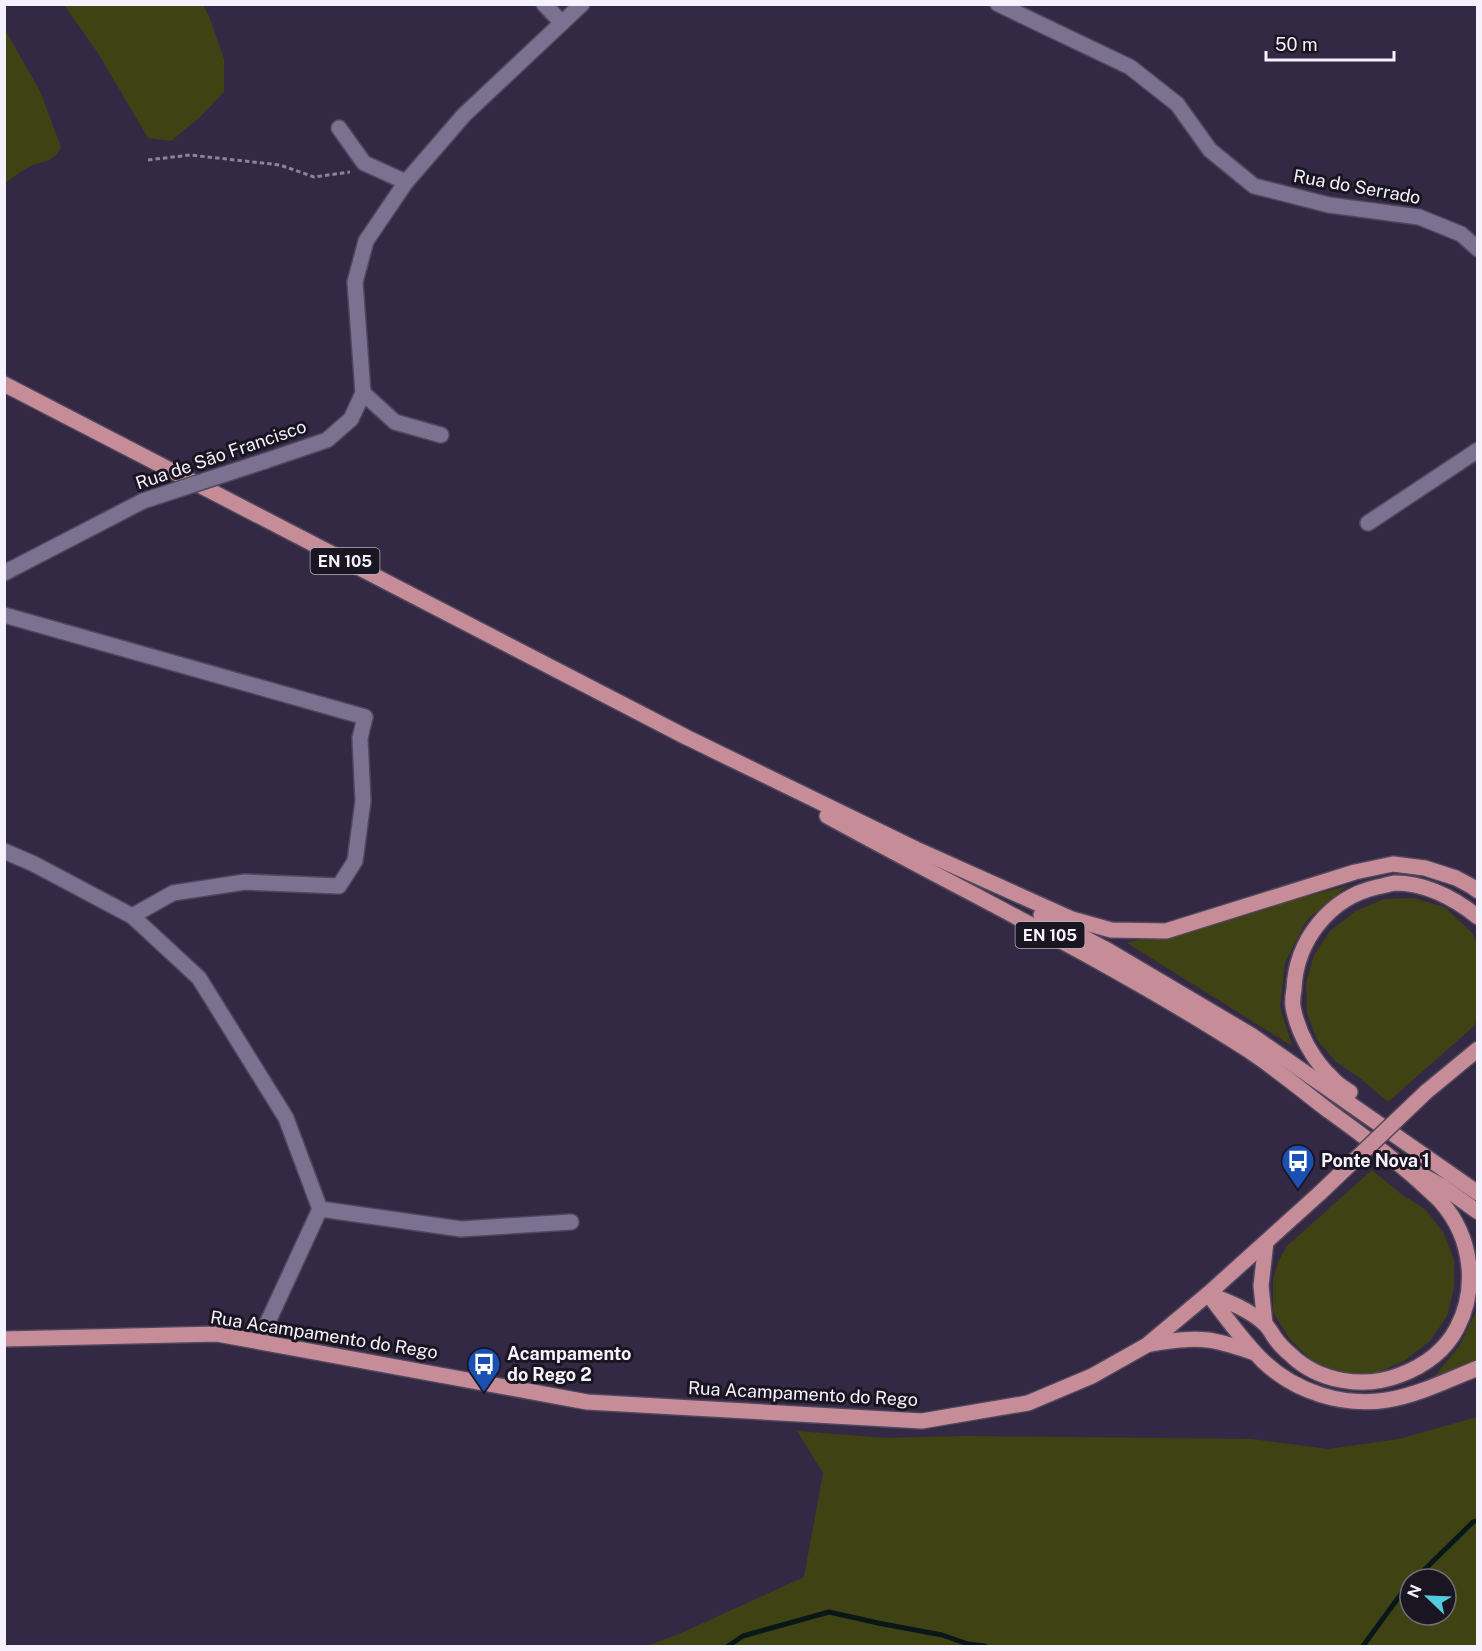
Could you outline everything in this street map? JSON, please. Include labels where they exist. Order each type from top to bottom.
[{"type":"main road","name":"EN 105","points":[[4,384],[686,737],[916,849],[1109,951],[1251,1035],[1478,1193]]},
{"type":"main road","name":"EN 105","points":[[686,737],[901,857],[1051,935],[1163,998],[1243,1047],[1396,1161],[1442,1186],[1478,1212]]},
{"type":"main road","points":[[916,849],[1072,918],[1111,930],[1166,931],[1355,872],[1393,864],[1425,868],[1456,878],[1478,891]]},
{"type":"main road","points":[[1445,1170],[1332,1078],[1315,1057],[1304,1038],[1293,1006],[1294,973],[1302,948],[1320,920],[1341,901],[1366,890],[1394,883],[1421,887],[1444,895],[1478,917]]},
{"type":"main road","name":"Rua Acampamento do Rego","points":[[4,1339],[217,1334],[587,1402],[922,1421],[1028,1403],[1092,1376],[1147,1345],[1208,1294],[1320,1193],[1426,1092],[1478,1049]]},
{"type":"main road","points":[[1208,1294],[1233,1303],[1265,1324],[1293,1358],[1317,1373],[1338,1380],[1365,1382],[1389,1379],[1416,1368],[1437,1354],[1456,1331],[1467,1305],[1471,1274],[1467,1250],[1454,1221],[1442,1203],[1396,1161]]},
{"type":"main road","points":[[1265,1324],[1261,1286],[1266,1242]]},
{"type":"main road","points":[[1208,1294],[1265,1363],[1308,1390],[1335,1399],[1361,1403],[1388,1400],[1408,1395],[1478,1368]]},
{"type":"main road","points":[[1147,1345],[1181,1339],[1208,1340],[1255,1353]]},
{"type":"street","points":[[544,4],[562,23]]},
{"type":"street","name":"Rua de São Francisco","points":[[4,573],[143,501],[327,440],[351,419],[363,393],[355,282],[366,241],[406,182],[464,115],[582,4]]},
{"type":"street","name":"Rua do Serrado","points":[[998,4],[1130,67],[1177,104],[1210,150],[1254,186],[1329,205],[1419,217],[1461,234],[1478,249]]},
{"type":"street","points":[[339,128],[364,163],[406,182]]},
{"type":"street","points":[[363,393],[395,422],[441,435]]},
{"type":"street","points":[[1368,523],[1478,450]]},
{"type":"street","points":[[4,615],[365,717],[360,738],[363,801],[355,861],[339,886],[245,882],[173,893],[132,916]]},
{"type":"street","points":[[4,851],[34,864],[132,916],[199,978],[286,1118],[320,1209],[259,1341]]},
{"type":"street","points":[[320,1209],[461,1229],[571,1222]]},
{"type":"path","points":[[148,160],[190,155],[280,165],[314,177],[350,171],[364,163]]},
{"type":"green space","points":[[64,5],[203,5],[224,59],[224,92],[199,118],[171,141],[148,138],[98,53]]},
{"type":"green space","points":[[4,28],[40,91],[61,147],[56,156],[29,167],[5,183]]},
{"type":"green space","points":[[1347,886],[1307,920],[1285,962],[1280,1007],[1292,1046],[1127,943]]},
{"type":"green space","points":[[1414,898],[1446,908],[1472,933],[1477,943],[1477,1019],[1474,1026],[1388,1102],[1360,1078],[1336,1062],[1317,1040],[1307,1013],[1306,983],[1314,955],[1330,931],[1356,911],[1384,899]]},
{"type":"green space","points":[[1372,1170],[1401,1194],[1425,1209],[1443,1232],[1454,1259],[1454,1288],[1447,1316],[1430,1341],[1404,1361],[1377,1373],[1346,1374],[1315,1364],[1289,1338],[1273,1312],[1273,1280],[1278,1262],[1287,1246]]},
{"type":"green space","points":[[1477,1309],[1477,1363],[1434,1377],[1460,1345]]},
{"type":"green space","points":[[1477,1417],[1477,1646],[646,1646],[677,1635],[804,1577],[823,1473],[797,1431],[886,1438],[962,1436],[1252,1439],[1328,1449],[1399,1439]]},
{"type":"waterway","points":[[1427,1567],[1473,1522],[1478,1520]]},
{"type":"waterway","points":[[1363,1646],[1398,1598]]},
{"type":"waterway","points":[[728,1646],[743,1636],[829,1612],[985,1646]]},
{"type":"place","name":"Ponte Nova 1","points":[[1298,1190]]},
{"type":"place","name":"Acampamento do Rego 2","points":[[484,1393]]}]
